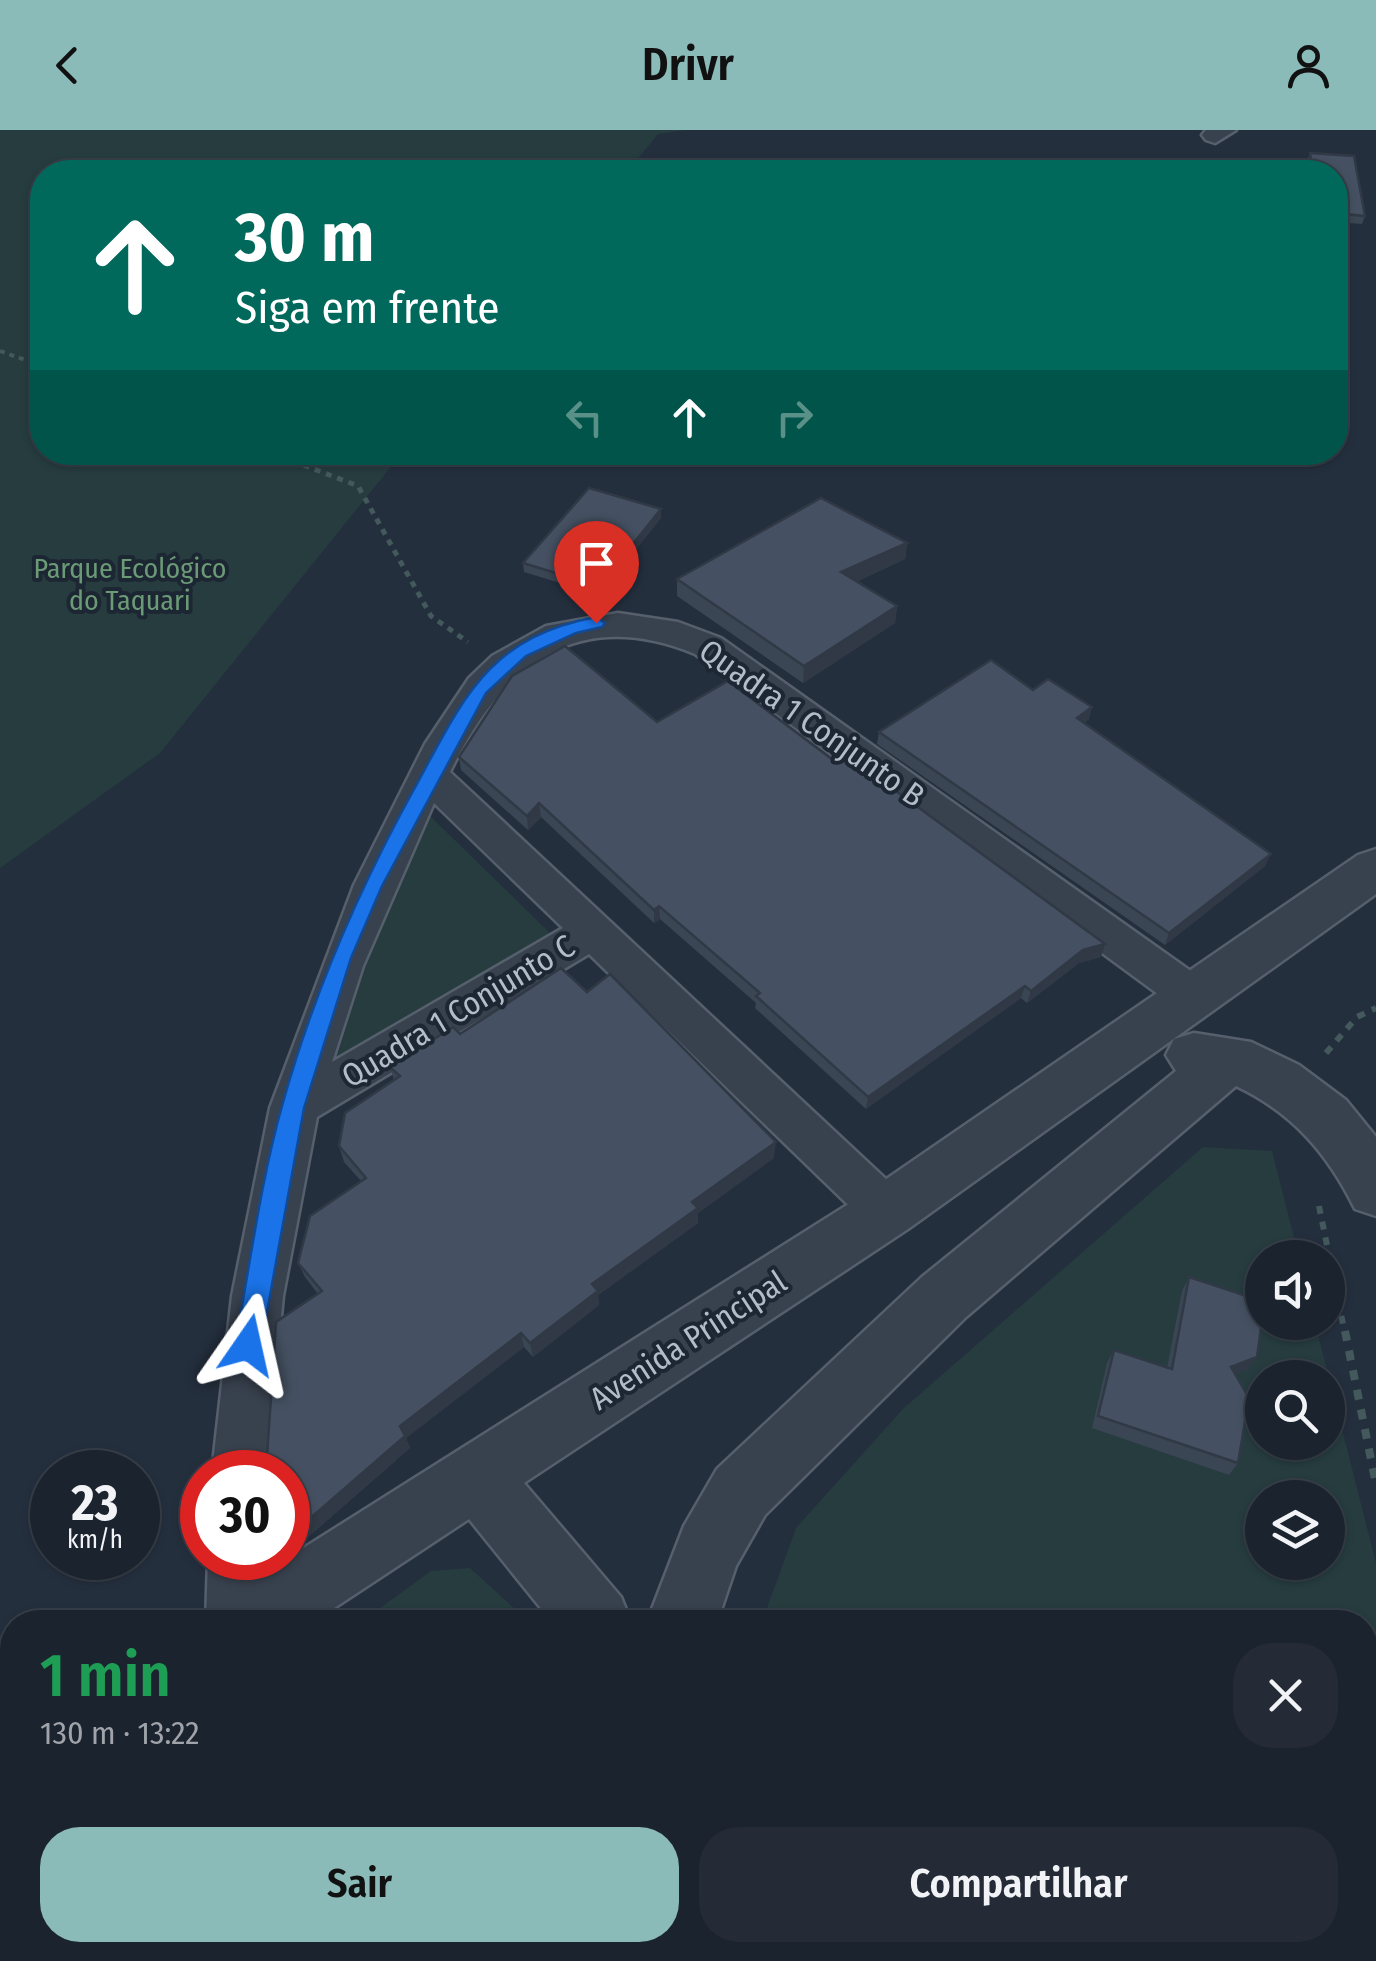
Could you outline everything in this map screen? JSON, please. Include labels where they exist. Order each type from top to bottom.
[{"type":"street","name":"Quadra 1 Conjunto B","points":[[293,1108],[340,958],[371,886],[479,690],[520,652],[572,628],[596,623],[679,632],[708,646],[1193,996]]},
{"type":"street","points":[[429,775],[590,933]]},
{"type":"street","name":"Avenida Principal","points":[[270,1610],[887,1211],[1376,868]]},
{"type":"street","name":"Quadra 1 Conjunto C","points":[[293,1108],[590,933],[887,1211]]},
{"type":"street","points":[[1121,1050],[1232,1058],[1294,1088],[1362,1158],[1376,1191]]},
{"type":"street","points":[[686,1610],[708,1550],[741,1492],[944,1297],[1232,1058]]},
{"type":"street","points":[[241,1450],[248,1345],[293,1108]]},
{"type":"street","points":[[477,1478],[586,1610]]},
{"type":"street","points":[[234,1610],[235,1580]]},
{"type":"path","points":[[0,352],[30,362]]},
{"type":"path","points":[[304,465],[358,486],[431,616],[502,666]]},
{"type":"path","points":[[1294,1088],[1357,1018],[1376,1008]]},
{"type":"path","points":[[1318,1201],[1376,1484]]},
{"type":"green space","name":"Parque Ecológico do Taquari","points":[[0,130],[685,130],[658,134],[637,160],[30,160],[30,465],[392,465],[160,753],[0,868]]},
{"type":"green space","points":[[425,811],[555,938],[322,1074]]},
{"type":"green space","points":[[1203,1147],[1272,1151],[1295,1240],[1245,1240],[1245,1340],[1319,1340],[1324,1360],[1245,1360],[1245,1460],[1345,1460],[1345,1441],[1376,1563],[1376,1610],[766,1610],[796,1528],[903,1409]]},
{"type":"green space","points":[[470,1568],[516,1610],[377,1610],[431,1571]]},
{"type":"building","points":[[1310,153],[1354,156],[1365,216],[1348,214],[1348,160],[1311,160]]},
{"type":"building","points":[[589,488],[661,509],[599,586],[523,563]]},
{"type":"building","points":[[821,498],[907,543],[841,572],[897,606],[804,666],[677,579]]},
{"type":"building","points":[[565,646],[657,722],[728,681],[833,760],[844,753],[1105,944],[1083,950],[1031,991],[1025,986],[868,1097],[756,996],[760,993],[659,906],[654,910],[539,803],[527,816],[459,757],[512,676]]},
{"type":"building","points":[[991,660],[1033,690],[1048,679],[1092,707],[1077,718],[1271,854],[1169,933],[879,732]]},
{"type":"building","points":[[561,968],[587,992],[610,974],[776,1142],[692,1202],[698,1208],[592,1284],[598,1291],[530,1343],[521,1333],[400,1426],[405,1436],[310,1518],[310,1450],[267,1450],[276,1322],[322,1291],[298,1263],[310,1216],[366,1178],[339,1146],[345,1113],[400,1076],[390,1067],[453,1027],[460,1034]]},
{"type":"building","points":[[1189,1277],[1245,1295],[1245,1340],[1259,1340],[1257,1357],[1231,1367],[1245,1391],[1238,1463],[1098,1416],[1114,1350],[1172,1369]]},
{"type":"route","points":[[248,1345],[293,1108],[340,958],[371,886],[479,690],[520,652],[572,628],[596,623]]}]
